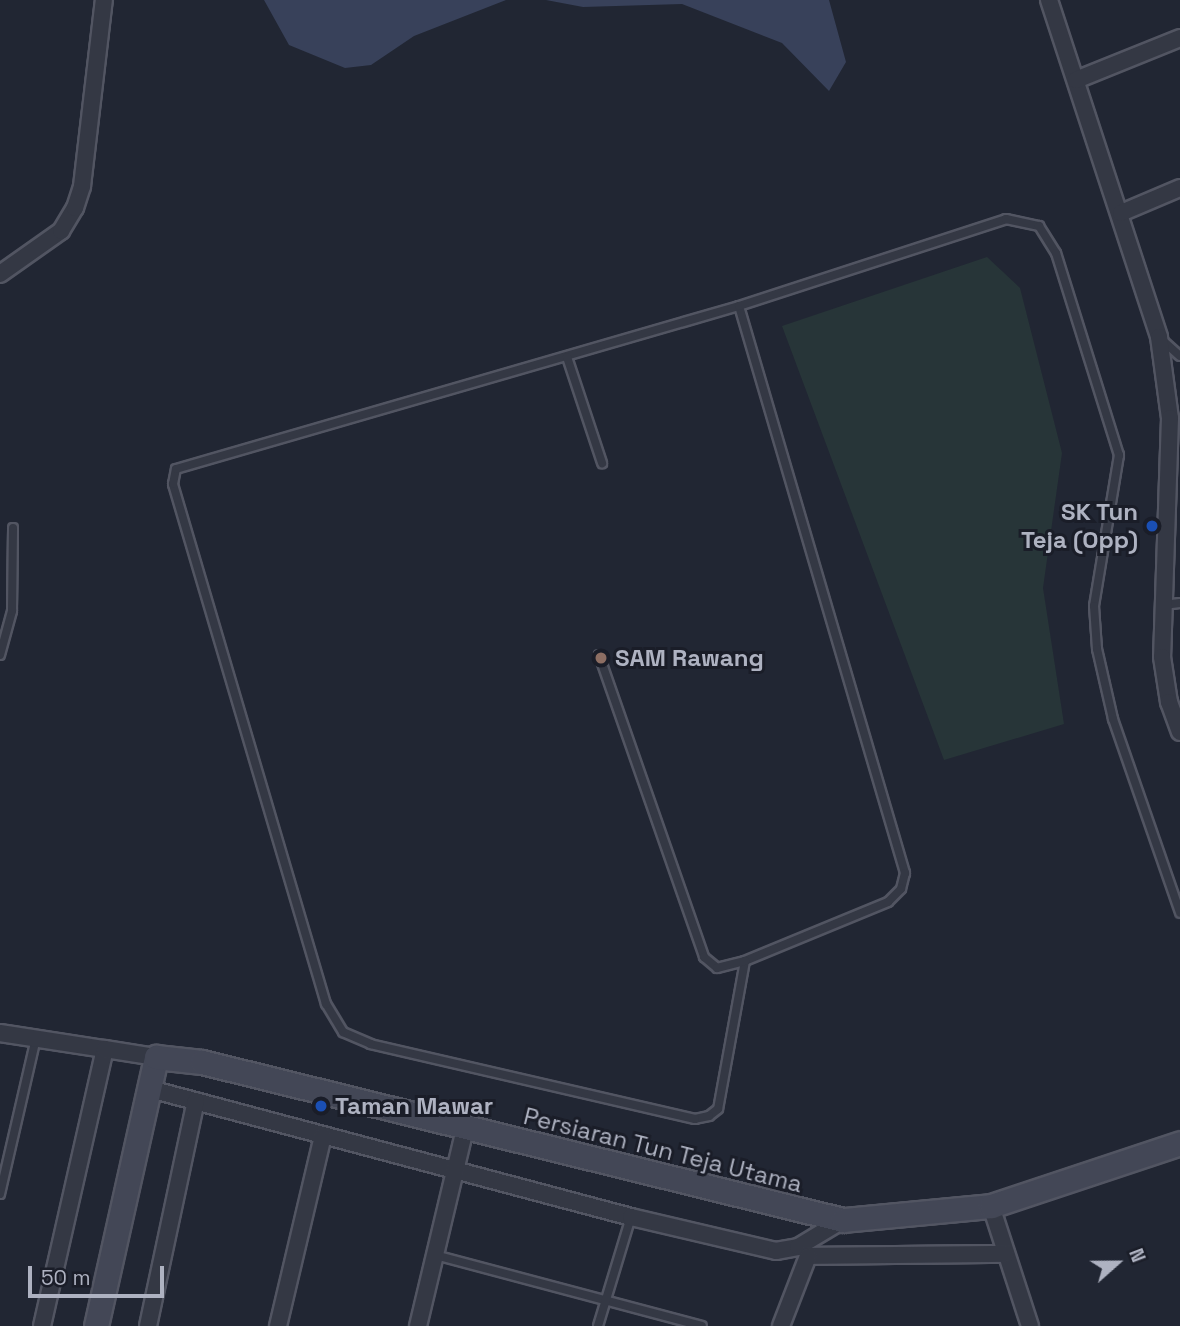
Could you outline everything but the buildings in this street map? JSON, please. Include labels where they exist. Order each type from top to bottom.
[{"type":"street","points":[[0,274],[61,231],[75,208],[82,186],[104,0]]},
{"type":"street","points":[[1049,0],[1121,213],[1159,337],[1171,418],[1163,605],[1164,681],[1180,732]]},
{"type":"street","points":[[1076,80],[1180,38]]},
{"type":"street","points":[[1121,213],[1180,188]]},
{"type":"street","points":[[0,1033],[156,1057],[96,1326]]},
{"type":"street","points":[[42,1326],[105,1049]]},
{"type":"street","name":"Persiaran Tun Teja Utama","points":[[156,1057],[202,1062],[843,1220],[991,1206],[1180,1143]]},
{"type":"street","points":[[150,1089],[631,1217],[776,1251],[1006,1254]]},
{"type":"street","points":[[148,1326],[196,1101]]},
{"type":"street","points":[[418,1326],[465,1128]]},
{"type":"street","points":[[278,1326],[323,1135]]},
{"type":"street","points":[[991,1206],[1030,1326]]},
{"type":"street","points":[[781,1326],[803,1251],[843,1220]]},
{"type":"lane","points":[[746,961],[718,1109],[695,1119],[371,1044],[343,1032],[322,991],[173,484],[176,469],[567,358],[739,306],[1006,219],[1039,226],[1056,253],[1119,455],[1094,606],[1097,649],[1113,719],[1180,914]]},
{"type":"lane","points":[[599,655],[704,957],[717,968],[746,961],[888,902],[901,889],[905,873],[739,306]]},
{"type":"lane","points":[[1159,337],[1180,356]]},
{"type":"lane","points":[[567,358],[602,463]]},
{"type":"lane","points":[[0,655],[12,611],[13,528]]},
{"type":"lane","points":[[1163,605],[1180,603]]},
{"type":"lane","points":[[0,1194],[36,1038]]},
{"type":"lane","points":[[598,1326],[631,1217]]},
{"type":"lane","points":[[435,1255],[702,1326]]},
{"type":"shaded area","points":[[987,257],[1020,288],[1062,453],[1043,588],[1064,724],[944,760],[782,326]]},
{"type":"water","points":[[264,0],[506,0],[414,36],[371,65],[345,68],[289,45]]},
{"type":"water","points":[[546,0],[829,0],[846,62],[829,91],[782,43],[682,4],[583,7]]},
{"type":"place","name":"SK Tun Teja (Opp)","points":[[1152,526]]},
{"type":"place","name":"SAM Rawang","points":[[601,658]]},
{"type":"place","name":"Taman Mawar","points":[[321,1106]]}]
